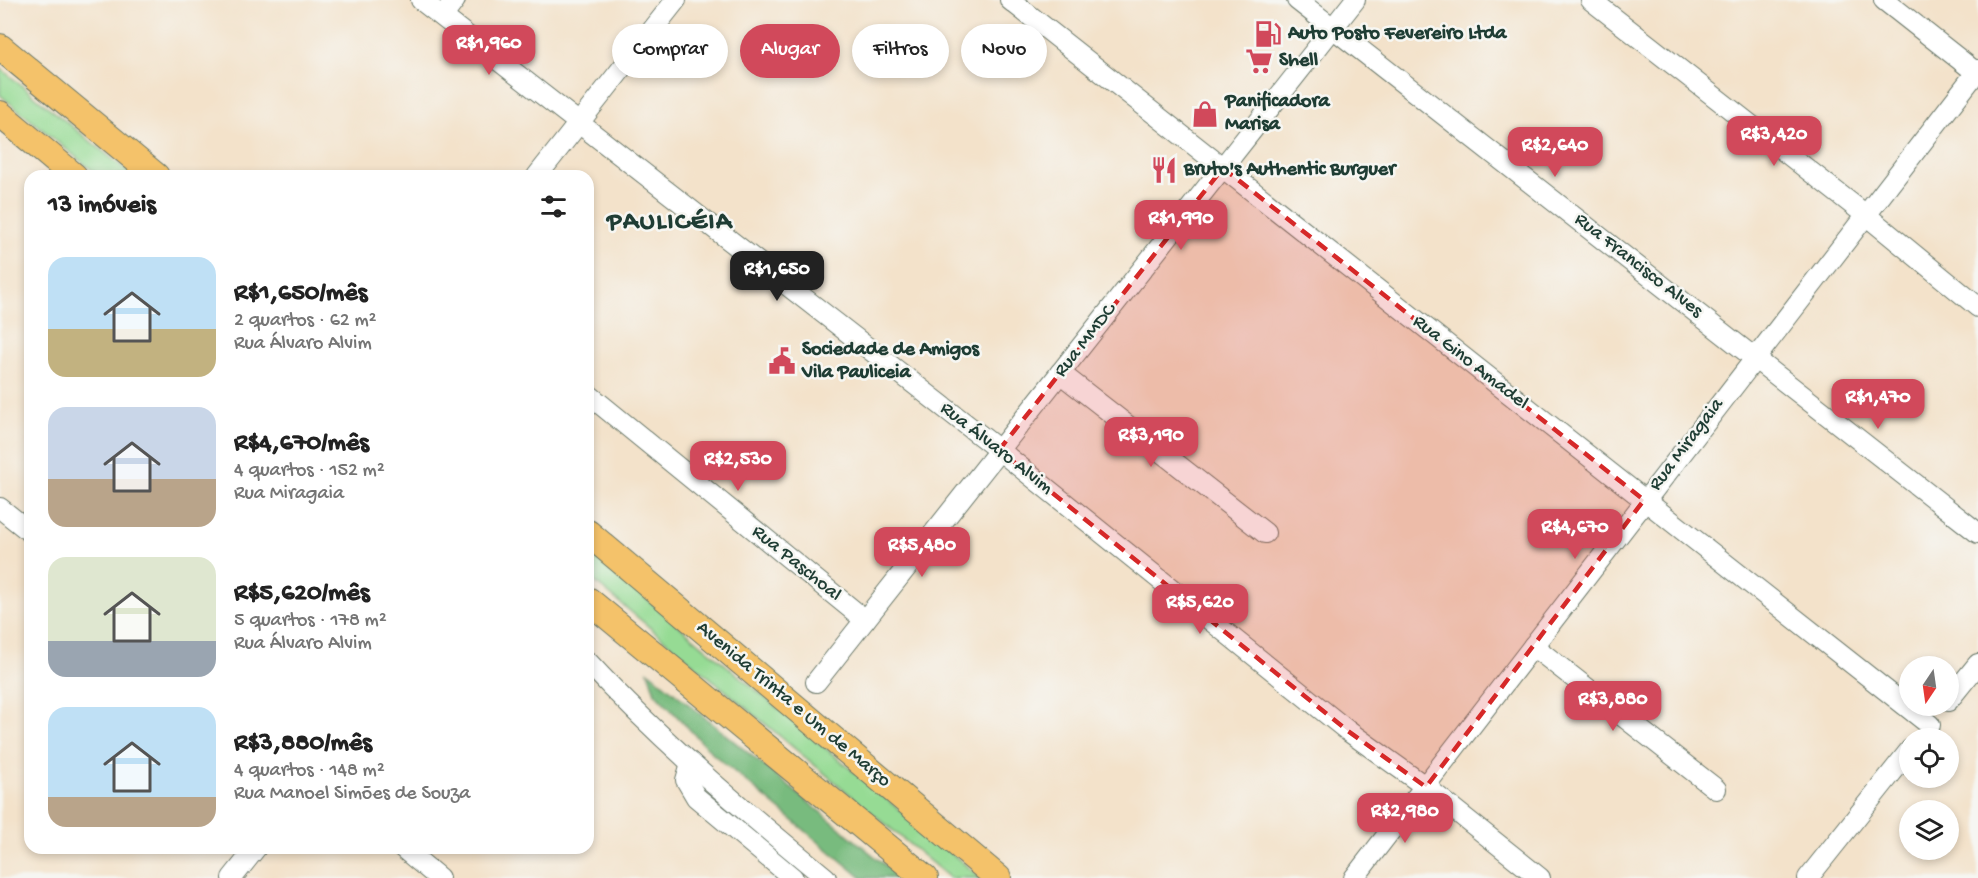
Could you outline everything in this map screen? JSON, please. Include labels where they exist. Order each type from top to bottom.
[{"type":"main road","points":[[0,47],[149,170]]},
{"type":"main road","points":[[0,114],[67,170]]},
{"type":"main road","name":"Avenida Trinta e Um de Março","points":[[594,538],[998,878]]},
{"type":"main road","points":[[594,605],[925,878]]},
{"type":"street","name":"Rua Álvaro Alvim","points":[[421,0],[999,450],[1348,731],[1426,787],[1540,878]]},
{"type":"street","points":[[443,16],[456,0]]},
{"type":"street","points":[[542,170],[676,0]]},
{"type":"street","name":"Rua Gino Amadel","points":[[1010,0],[1644,500],[1921,728]]},
{"type":"street","name":"Rua Francisco Alves","points":[[1297,0],[1978,533]]},
{"type":"street","name":"Rua MMDC","points":[[816,682],[1355,0]]},
{"type":"street","points":[[1591,0],[1867,216],[1978,307]]},
{"type":"street","points":[[1884,0],[1977,72]]},
{"type":"street","name":"Rua Miragaia","points":[[1354,878],[1754,357],[1867,216],[1977,72]]},
{"type":"street","points":[[1060,373],[1265,533]]},
{"type":"street","name":"Rua Paschoal","points":[[594,399],[865,620]]},
{"type":"street","points":[[0,508],[24,527]]},
{"type":"street","points":[[1533,646],[1716,789]]},
{"type":"street","points":[[1959,687],[1978,664]]},
{"type":"street","points":[[594,669],[634,712],[814,874]]},
{"type":"street","points":[[1927,728],[1937,716]]},
{"type":"street","points":[[691,763],[686,780],[696,797],[793,878]]},
{"type":"street","points":[[1808,878],[1899,764]]},
{"type":"street","points":[[232,878],[251,854]]},
{"type":"street","points":[[410,854],[440,878]]},
{"type":"highlighted area","points":[[1223,168],[1644,500],[1426,787],[1348,731],[999,450]]},
{"type":"green space","points":[[0,68],[126,170],[92,170],[0,95]]},
{"type":"green space","points":[[594,555],[981,878],[950,878],[594,581]]},
{"type":"green space","points":[[648,671],[901,878],[862,878],[713,754],[655,693]]},
{"type":"place","name":"Auto Posto Fevereiro Ltda","points":[[1268,34]]},
{"type":"place","name":"Shell","points":[[1259,61]]},
{"type":"place","name":"Panificadora Marisa","points":[[1205,114]]},
{"type":"place","name":"Bruto's Authentic Burguer","points":[[1164,170]]},
{"type":"place","name":"Sociedade de Amigos Vila Pauliceia","points":[[782,361]]},
{"type":"district","name":"PAULICÉIA","points":[[670,223]]}]
